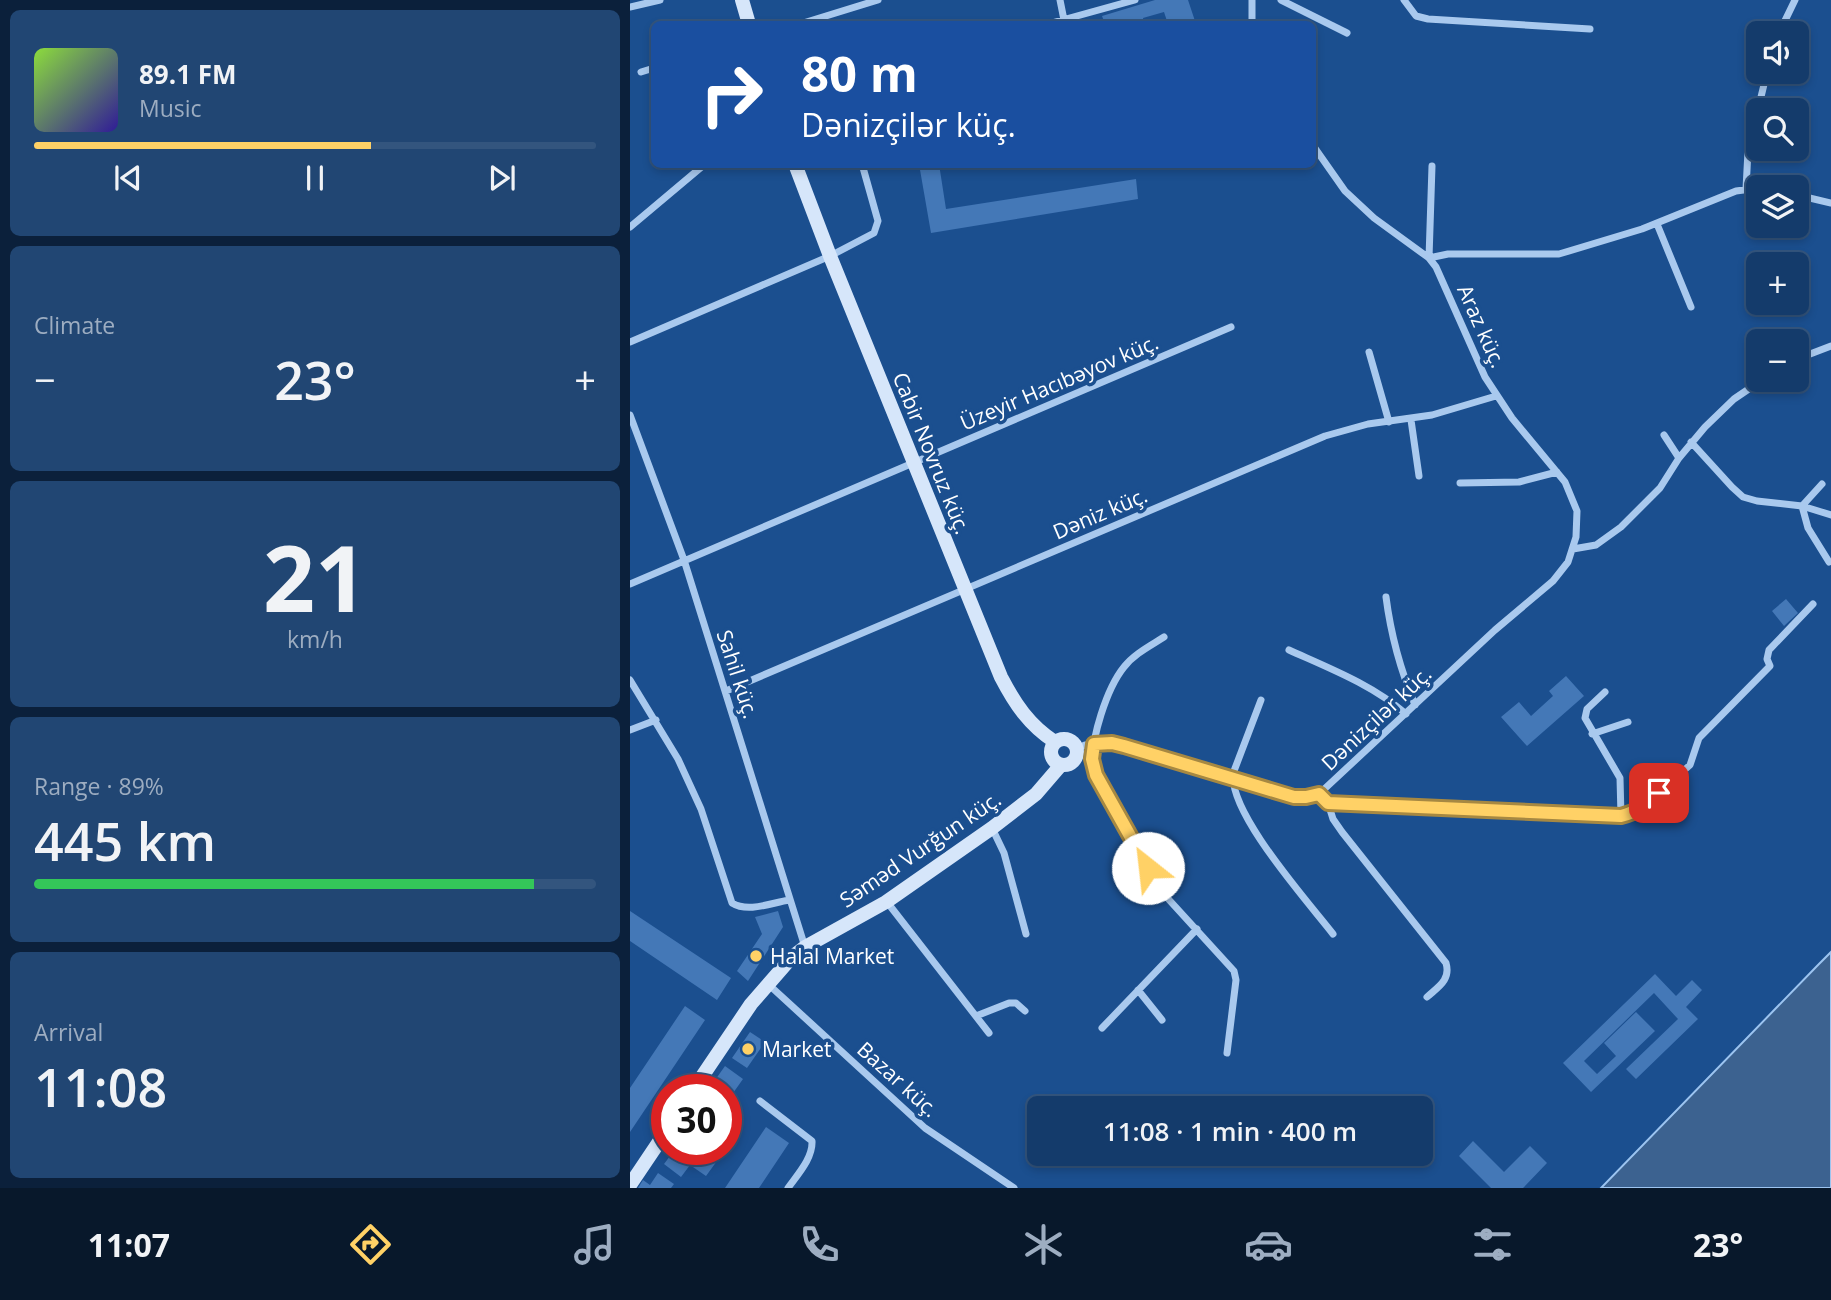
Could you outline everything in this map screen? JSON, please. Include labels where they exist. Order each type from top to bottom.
[{"type":"main road","points":[[742,0],[748,21]]},
{"type":"main road","name":"Cabir Novruz küç.","points":[[797,168],[964,590],[1013,700],[1031,723],[1055,742]]},
{"type":"main road","points":[[1065,739],[1076,748],[1073,761],[1061,765],[1052,758],[1055,742],[1065,739]]},
{"type":"main road","name":"Səməd Vurğun küç.","points":[[704,1074],[751,1004],[792,957],[886,902],[992,828],[1036,794],[1061,765]]},
{"type":"main road","points":[[630,1185],[651,1154]]},
{"type":"street","points":[[630,7],[660,0]]},
{"type":"street","points":[[810,21],[878,0]]},
{"type":"street","points":[[1060,0],[1064,20]]},
{"type":"street","points":[[1060,21],[1135,0]]},
{"type":"street","points":[[1252,0],[1252,21]]},
{"type":"street","points":[[1281,0],[1347,33]]},
{"type":"street","points":[[1404,0],[1416,16],[1427,19],[1590,29]]},
{"type":"street","points":[[1785,21],[1795,0]]},
{"type":"street","points":[[641,72],[651,69]]},
{"type":"street","points":[[1747,175],[1748,151],[1764,84]]},
{"type":"street","name":"Araz küç.","points":[[1316,150],[1345,191],[1374,218],[1429,258],[1441,276],[1472,351],[1496,396],[1565,482],[1577,511],[1578,523],[1573,549]]},
{"type":"street","points":[[1432,166],[1429,258],[1448,254],[1559,254],[1657,224],[1746,189]]},
{"type":"street","points":[[630,227],[700,168]]},
{"type":"street","points":[[630,342],[830,256],[874,233],[878,221],[863,168]]},
{"type":"street","points":[[1809,198],[1831,203]]},
{"type":"street","points":[[1657,224],[1691,307]]},
{"type":"street","name":"Üzeyir Hacıbəyov küç.","points":[[630,584],[1231,327]]},
{"type":"street","points":[[1809,354],[1831,346]]},
{"type":"street","points":[[1369,352],[1389,422]]},
{"type":"street","points":[[1573,549],[1596,545],[1621,527],[1660,488],[1691,442],[1734,399],[1746,391]]},
{"type":"street","name":"Dәniz küç.","points":[[726,691],[1325,436],[1354,427],[1410,420],[1496,396]]},
{"type":"street","name":"Sahil küç.","points":[[630,415],[684,560],[805,947]]},
{"type":"street","points":[[1410,420],[1419,476]]},
{"type":"street","points":[[1664,435],[1679,458]]},
{"type":"street","points":[[1691,442],[1744,497],[1802,506],[1831,515]]},
{"type":"street","points":[[1460,482],[1519,482],[1557,472]]},
{"type":"street","points":[[1802,506],[1822,484]]},
{"type":"street","points":[[1802,506],[1808,528],[1829,562]]},
{"type":"street","name":"Dәnizçilәr küç.","points":[[1076,748],[1112,743],[1294,797],[1319,794],[1495,630],[1553,581],[1564,570],[1573,549]]},
{"type":"street","points":[[1386,597],[1391,637],[1401,673],[1415,705]]},
{"type":"street","points":[[1328,803],[1621,816],[1633,813],[1690,765],[1699,738],[1770,666],[1767,659],[1769,650],[1813,604]]},
{"type":"street","points":[[1164,637],[1133,657],[1115,678],[1108,694],[1092,759],[1096,775],[1161,891],[1234,971],[1236,980],[1227,1053]]},
{"type":"street","points":[[1289,650],[1349,678],[1396,705],[1406,714]]},
{"type":"street","points":[[630,680],[678,759],[701,809],[732,903],[740,908],[747,908],[789,900]]},
{"type":"street","points":[[1605,692],[1587,709],[1585,718],[1620,778],[1621,816]]},
{"type":"street","points":[[1261,700],[1231,779],[1234,792],[1257,835],[1333,934]]},
{"type":"street","points":[[630,730],[656,720]]},
{"type":"street","points":[[1592,734],[1628,722]]},
{"type":"street","points":[[1319,794],[1328,803],[1333,819],[1342,832],[1446,963],[1448,971],[1445,981],[1427,997]]},
{"type":"street","points":[[992,828],[1004,853],[1026,934]]},
{"type":"street","points":[[886,902],[989,1033]]},
{"type":"street","points":[[1102,1027],[1197,929]]},
{"type":"street","name":"Bazar küç.","points":[[767,984],[925,1128],[1014,1188]]},
{"type":"street","points":[[1139,990],[1162,1020]]},
{"type":"street","points":[[976,1016],[1009,1003],[1016,1003],[1025,1011]]},
{"type":"street","points":[[760,1101],[812,1141],[813,1149],[807,1161],[788,1188]]},
{"type":"water","points":[[1831,952],[1831,1188],[1601,1188],[1818,965]]},
{"type":"building","points":[[1155,0],[1188,0],[1195,21],[1167,21],[1164,12],[1143,18],[1144,21],[1104,21],[1102,16]]},
{"type":"building","points":[[920,168],[940,168],[946,209],[1136,179],[1138,199],[931,233]]},
{"type":"building","points":[[1786,599],[1798,613],[1784,626],[1772,611]]},
{"type":"building","points":[[1566,676],[1584,696],[1527,746],[1501,717],[1519,702],[1531,716],[1553,696],[1549,691]]},
{"type":"building","points":[[630,911],[731,978],[717,1000],[630,941]]},
{"type":"building","points":[[778,911],[783,927],[748,981],[737,971],[762,934],[755,917]]},
{"type":"building","points":[[1655,974],[1676,996],[1692,980],[1702,990],[1686,1007],[1698,1019],[1636,1079],[1626,1069],[1678,1019],[1654,993],[1584,1061],[1597,1074],[1616,1056],[1604,1043],[1636,1012],[1655,1031],[1591,1092],[1563,1063]]},
{"type":"building","points":[[685,1006],[705,1020],[669,1074],[651,1074],[651,1101],[630,1132],[630,1088]]},
{"type":"building","points":[[750,1032],[765,1042],[747,1068],[732,1058]]},
{"type":"building","points":[[725,1066],[736,1074],[719,1074]]},
{"type":"building","points":[[766,1127],[789,1143],[759,1188],[725,1188]]},
{"type":"building","points":[[1473,1141],[1504,1172],[1530,1146],[1547,1163],[1523,1188],[1491,1188],[1459,1156]]},
{"type":"building","points":[[665,1165],[690,1165],[681,1177]]},
{"type":"building","points":[[690,1165],[714,1165],[706,1176]]},
{"type":"building","points":[[658,1173],[674,1184],[671,1188],[638,1188],[643,1180],[650,1185]]},
{"type":"place","name":"Halal Market","points":[[756,956]]},
{"type":"place","name":"Market","points":[[748,1049]]},
{"type":"route","points":[[1148,868],[1096,775],[1092,759],[1094,744],[1112,743],[1124,746],[1294,797],[1319,794],[1328,803],[1621,816],[1643,807],[1659,793]]}]
